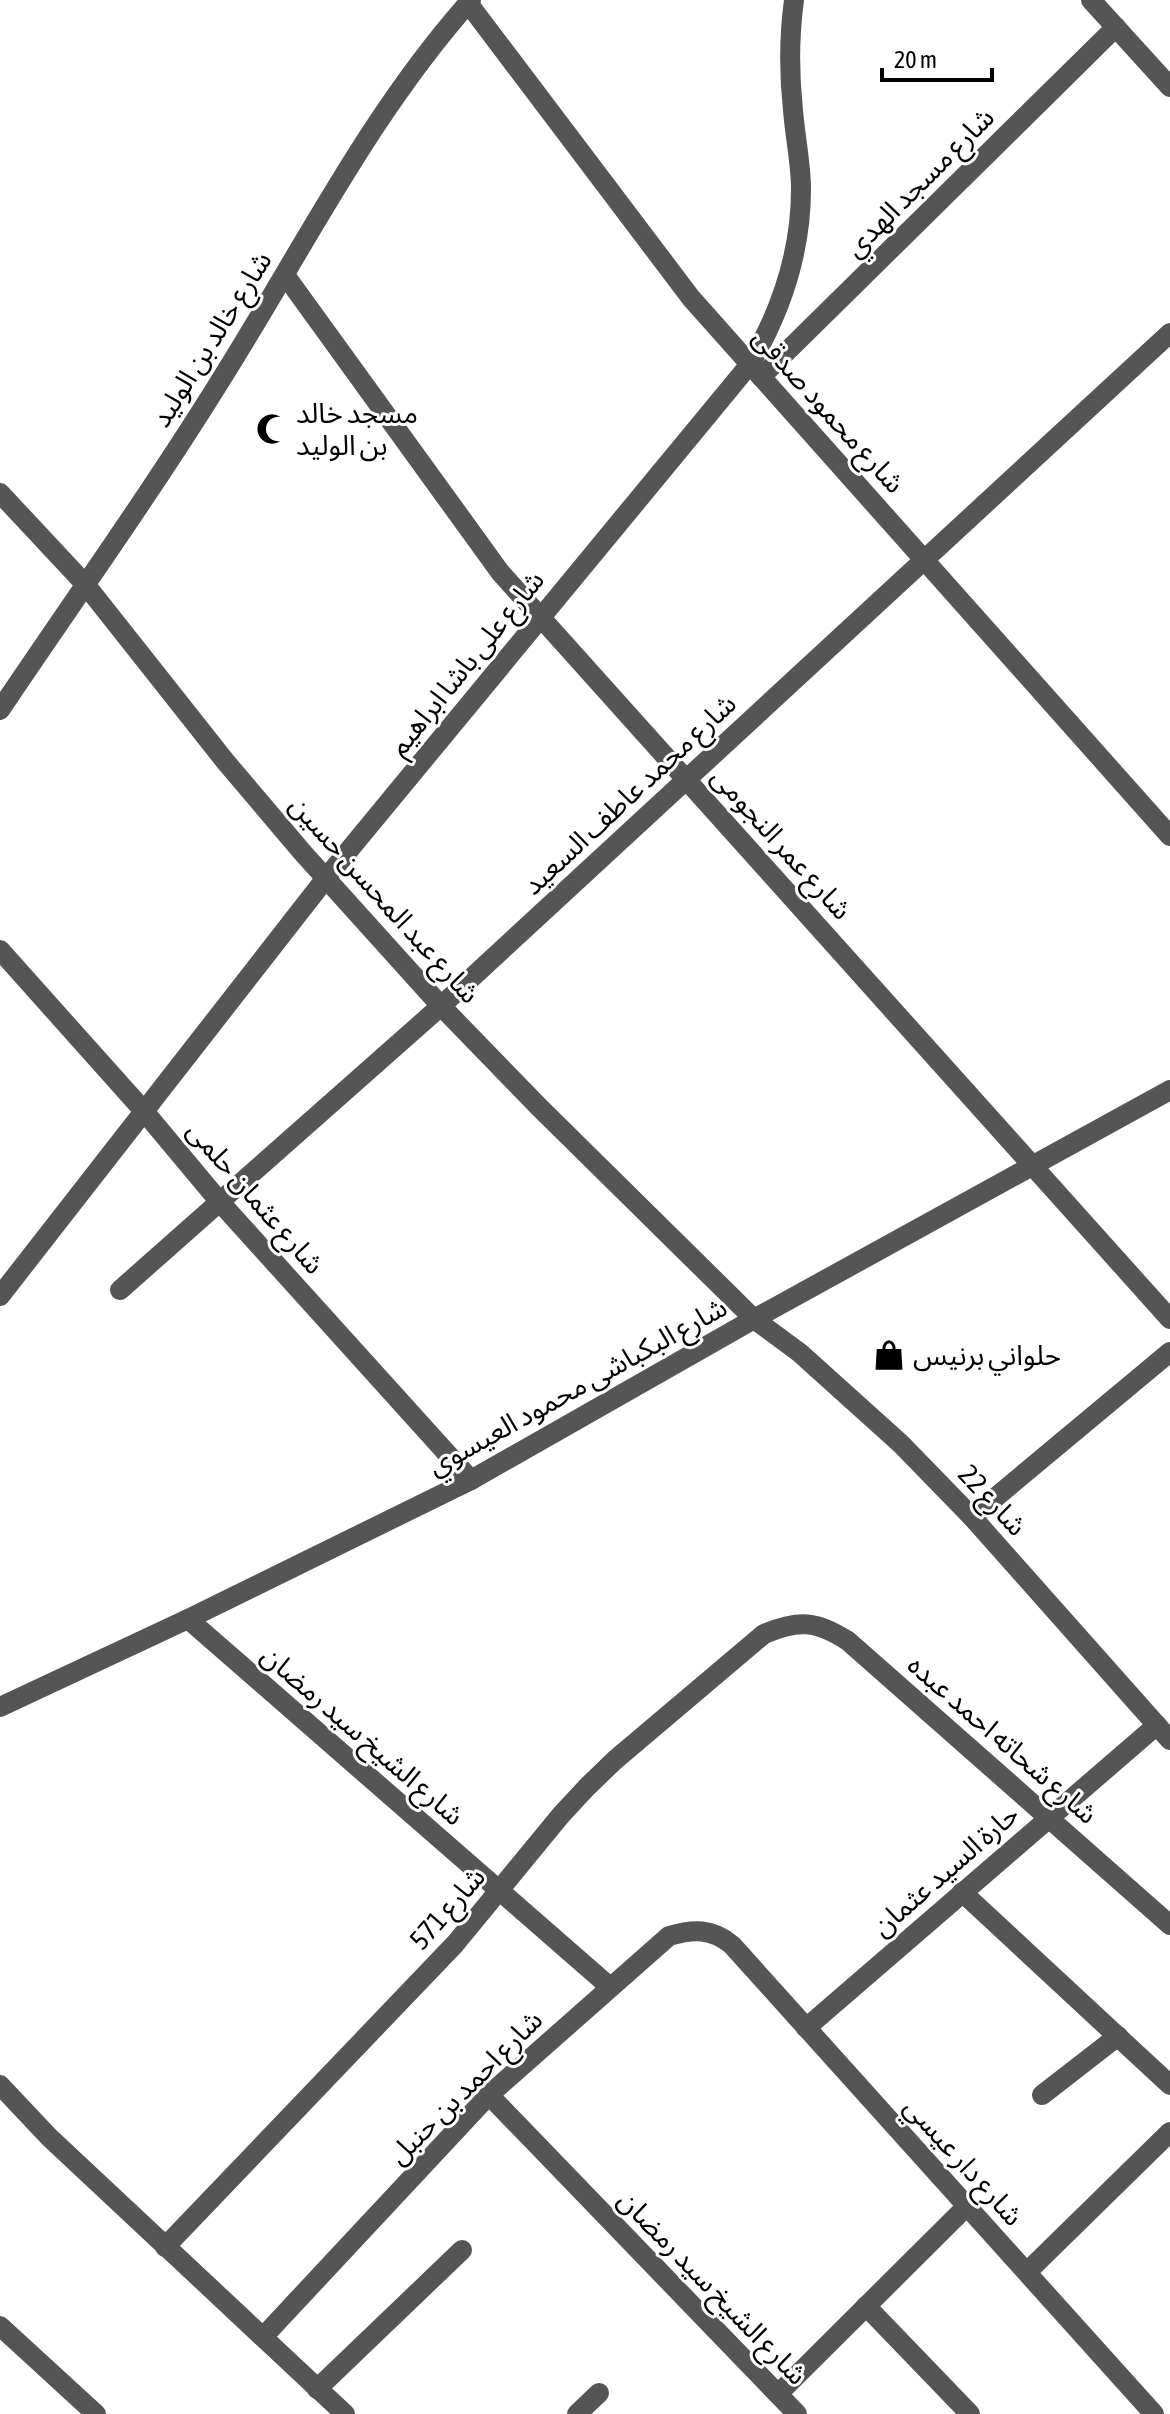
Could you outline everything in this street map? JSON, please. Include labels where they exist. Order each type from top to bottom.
[{"type":"street","name":"شارع على باشا ابراهيم","points":[[0,1296],[326,878],[540,616],[755,370],[791,267],[798,229],[801,190],[790,77],[794,0]]},
{"type":"street","points":[[1091,0],[1170,87]]},
{"type":"street","name":"شارع محمود صدقى","points":[[470,2],[691,298],[1170,836]]},
{"type":"street","name":"شارع خالد بن الوليد","points":[[0,710],[221,380],[352,162],[388,108],[470,2]]},
{"type":"street","name":"شارع مسجد الهدي","points":[[755,370],[1116,27]]},
{"type":"street","name":"شارع عمر النجومى","points":[[285,275],[500,572],[1170,1319]]},
{"type":"street","name":"شارع محمد عاطف السعيد","points":[[120,1290],[441,1006],[1170,333]]},
{"type":"street","name":"شارع عبد المحسن حسين","points":[[0,493],[85,584],[225,761],[441,1006],[573,1142],[754,1319]]},
{"type":"street","name":"شارع عثمان حلمى","points":[[0,950],[143,1110],[219,1201],[471,1480]]},
{"type":"street","name":"شارع البكباشى محمود العيسوي","points":[[0,1707],[471,1480],[754,1319],[1170,1090]]},
{"type":"street","name":"شارع 22","points":[[754,1319],[800,1353],[890,1434],[972,1517],[1164,1732]]},
{"type":"street","points":[[972,1517],[1170,1352]]},
{"type":"street","name":"شارع الشيخ سيد رمضان","points":[[188,1619],[610,1987]]},
{"type":"street","name":"شارع شحاته احمد عبده","points":[[785,1625],[808,1623],[829,1629],[848,1641],[1170,1925]]},
{"type":"street","name":"شارع 571","points":[[165,2247],[407,1995],[500,1891],[561,1815],[615,1760],[764,1634],[785,1625]]},
{"type":"street","name":"حارة السيد عثمان","points":[[806,2028],[1050,1817],[1164,1732]]},
{"type":"street","points":[[962,1892],[1170,2085]]},
{"type":"street","name":"شارع احمد بن حنبل","points":[[263,2337],[489,2095],[669,1936],[689,1931],[711,1932],[732,1945]]},
{"type":"street","name":"شارع دار عيسي","points":[[732,1945],[1154,2414]]},
{"type":"street","points":[[1042,2095],[1118,2036]]},
{"type":"street","points":[[0,2085],[49,2137],[345,2414]]},
{"type":"street","name":"شارع الشيخ سيد رمضان","points":[[489,2095],[797,2414]]},
{"type":"street","points":[[1027,2272],[1170,2132]]},
{"type":"street","points":[[778,2394],[967,2206]]},
{"type":"street","points":[[317,2389],[462,2250]]},
{"type":"street","points":[[866,2306],[970,2414]]},
{"type":"street","points":[[0,2326],[96,2414]]},
{"type":"street","points":[[577,2414],[599,2393]]},
{"type":"place","name":"مسجد خالد بن الوليد","points":[[272,429]]},
{"type":"place","name":"حلواني برنيس","points":[[889,1355]]}]
